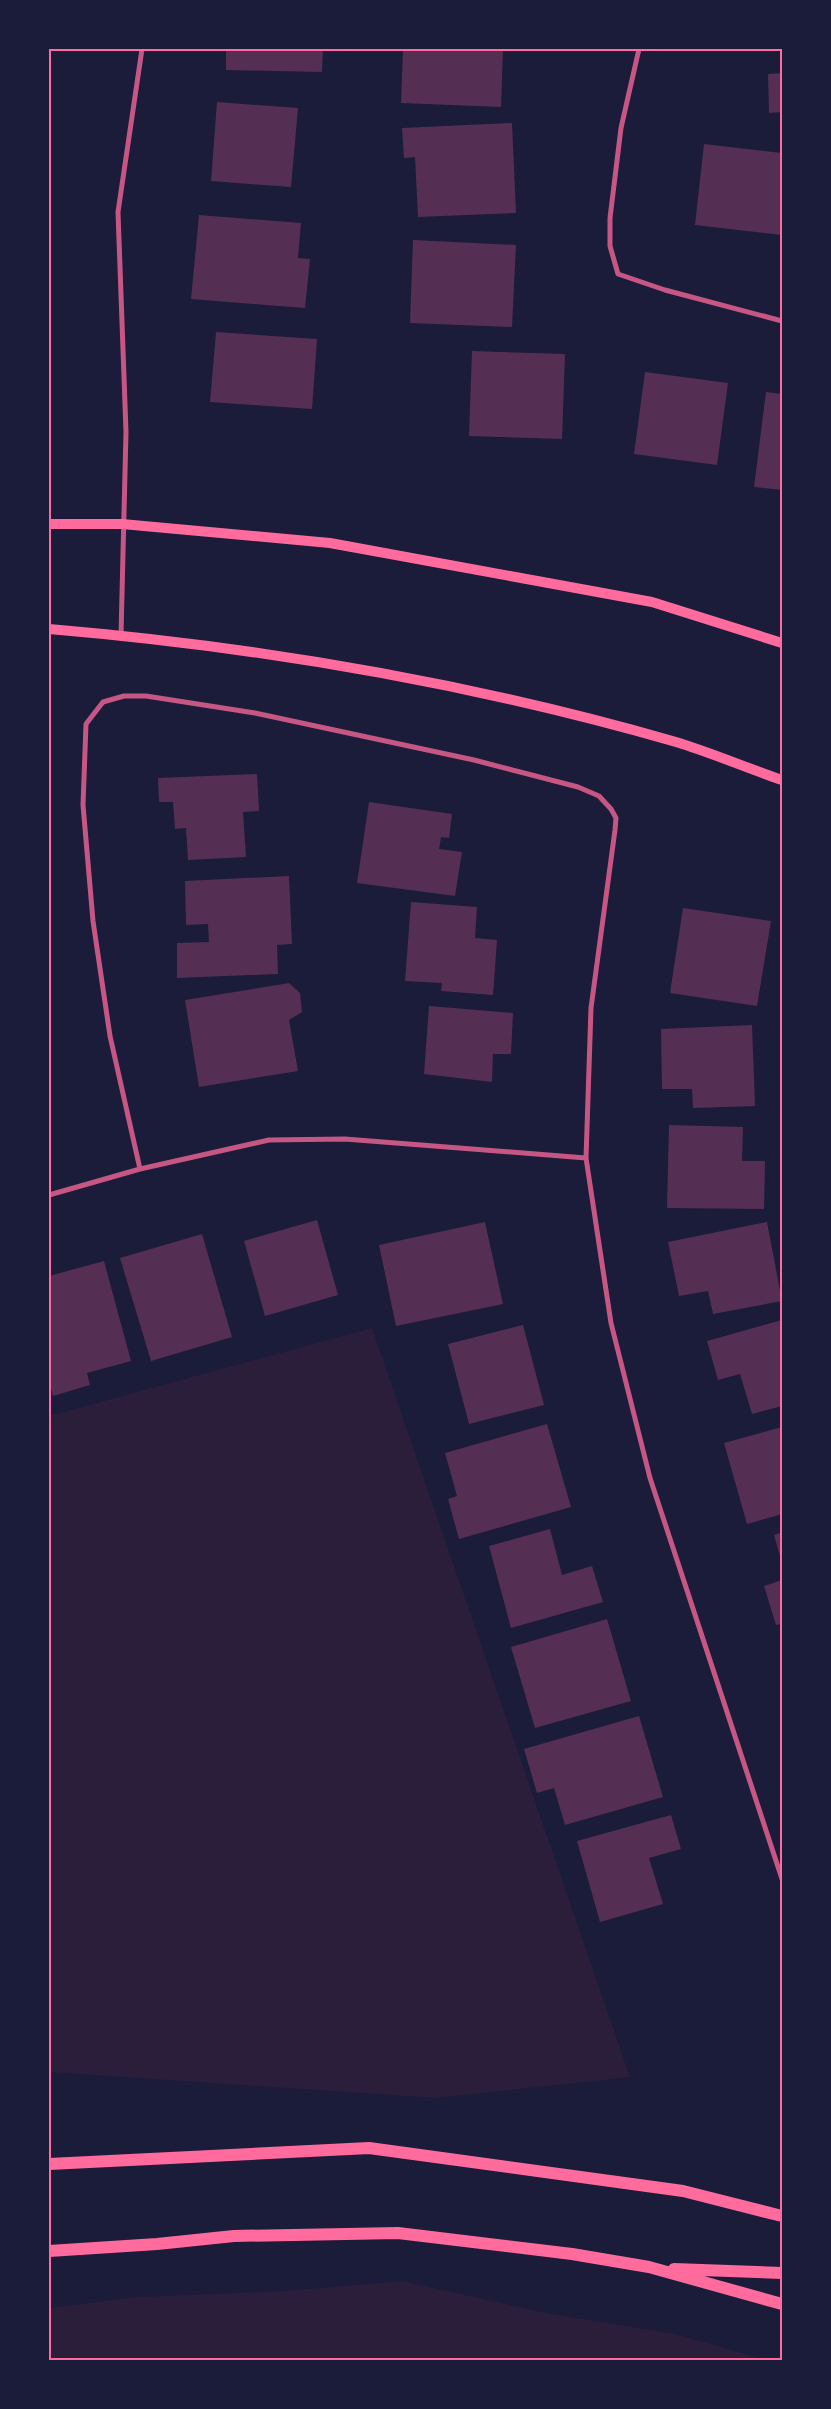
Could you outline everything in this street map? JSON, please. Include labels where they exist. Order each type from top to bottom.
[{"type":"main road","points":[[49,524],[122,524],[330,543],[652,602],[782,643]]},
{"type":"main road","points":[[49,629],[121,635],[346,666],[516,700],[677,742],[782,780]]},
{"type":"main road","points":[[49,2164],[368,2148],[683,2191],[782,2216]]},
{"type":"main road","points":[[49,2251],[157,2244],[234,2236],[398,2233],[572,2254],[649,2267],[782,2304]]},
{"type":"main road","points":[[649,2267],[782,2273]]},
{"type":"street","points":[[121,635],[122,524],[126,432],[118,212],[142,49]]},
{"type":"street","points":[[639,49],[621,128],[610,218],[610,246],[618,274],[666,290],[782,321]]},
{"type":"street","points":[[140,1169],[110,1036],[93,921],[83,805],[86,724],[103,702],[124,696],[146,696],[255,713],[474,760],[578,787],[599,796],[612,809],[616,818],[615,830],[590,1008],[586,1158],[611,1324],[650,1478],[782,1879]]},
{"type":"street","points":[[49,1196],[140,1169],[269,1140],[345,1139],[586,1158]]},
{"type":"shaded area","points":[[372,1328],[630,2077],[436,2098],[49,2072],[49,1416]]},
{"type":"shaded area","points":[[403,2281],[546,2313],[675,2334],[766,2360],[49,2360],[49,2308],[137,2297],[285,2291]]},
{"type":"building","points":[[226,49],[323,49],[322,72],[226,70]]},
{"type":"building","points":[[403,49],[503,49],[501,107],[401,103]]},
{"type":"building","points":[[782,73],[782,112],[769,113],[768,74]]},
{"type":"building","points":[[217,102],[298,108],[291,187],[211,181]]},
{"type":"building","points":[[512,123],[516,213],[418,217],[415,157],[404,158],[402,128]]},
{"type":"building","points":[[704,144],[782,153],[782,235],[695,225]]},
{"type":"building","points":[[199,215],[301,223],[298,258],[310,259],[305,308],[191,299]]},
{"type":"building","points":[[413,240],[516,245],[512,327],[410,323]]},
{"type":"building","points":[[216,332],[317,339],[312,409],[210,402]]},
{"type":"building","points":[[472,351],[565,354],[562,439],[469,436]]},
{"type":"building","points":[[645,372],[728,383],[717,465],[634,454]]},
{"type":"building","points":[[766,392],[782,394],[782,490],[754,487]]},
{"type":"building","points":[[257,774],[259,811],[243,812],[246,857],[188,860],[186,828],[175,829],[173,802],[159,802],[158,778]]},
{"type":"building","points":[[369,802],[452,814],[449,838],[441,837],[439,849],[462,852],[455,896],[357,883]]},
{"type":"building","points":[[289,876],[292,944],[277,945],[278,974],[177,978],[177,943],[209,942],[208,924],[186,925],[185,881]]},
{"type":"building","points":[[411,902],[477,907],[475,938],[497,940],[493,995],[441,991],[442,983],[405,981]]},
{"type":"building","points":[[683,908],[771,921],[757,1006],[670,993]]},
{"type":"building","points":[[289,983],[300,993],[302,1012],[289,1020],[298,1071],[199,1087],[185,1000]]},
{"type":"building","points":[[429,1006],[513,1013],[511,1054],[493,1054],[492,1082],[424,1074]]},
{"type":"building","points":[[752,1025],[755,1106],[693,1108],[692,1089],[662,1089],[661,1029]]},
{"type":"building","points":[[669,1125],[743,1127],[742,1161],[765,1161],[764,1209],[667,1208]]},
{"type":"building","points":[[317,1220],[338,1295],[265,1316],[244,1241]]},
{"type":"building","points":[[485,1222],[503,1304],[396,1326],[379,1245]]},
{"type":"building","points":[[767,1222],[782,1301],[713,1314],[708,1291],[679,1296],[668,1242]]},
{"type":"building","points":[[202,1234],[232,1337],[151,1361],[120,1258]]},
{"type":"building","points":[[104,1261],[131,1361],[87,1373],[90,1385],[53,1396],[49,1382],[49,1276]]},
{"type":"building","points":[[782,1320],[782,1406],[752,1414],[740,1374],[718,1380],[707,1341]]},
{"type":"building","points":[[523,1325],[544,1405],[469,1424],[448,1344]]},
{"type":"building","points":[[547,1424],[571,1507],[459,1539],[448,1499],[457,1496],[445,1453]]},
{"type":"building","points":[[782,1427],[782,1514],[747,1524],[724,1443]]},
{"type":"building","points":[[550,1529],[562,1575],[592,1566],[603,1602],[511,1628],[489,1546]]},
{"type":"building","points":[[782,1532],[782,1563],[774,1535]]},
{"type":"building","points":[[782,1580],[782,1624],[776,1625],[764,1586]]},
{"type":"building","points":[[607,1619],[631,1701],[535,1728],[511,1647]]},
{"type":"building","points":[[639,1716],[663,1797],[565,1825],[554,1788],[537,1793],[524,1749]]},
{"type":"building","points":[[671,1815],[681,1849],[649,1858],[663,1904],[600,1922],[577,1841]]}]
